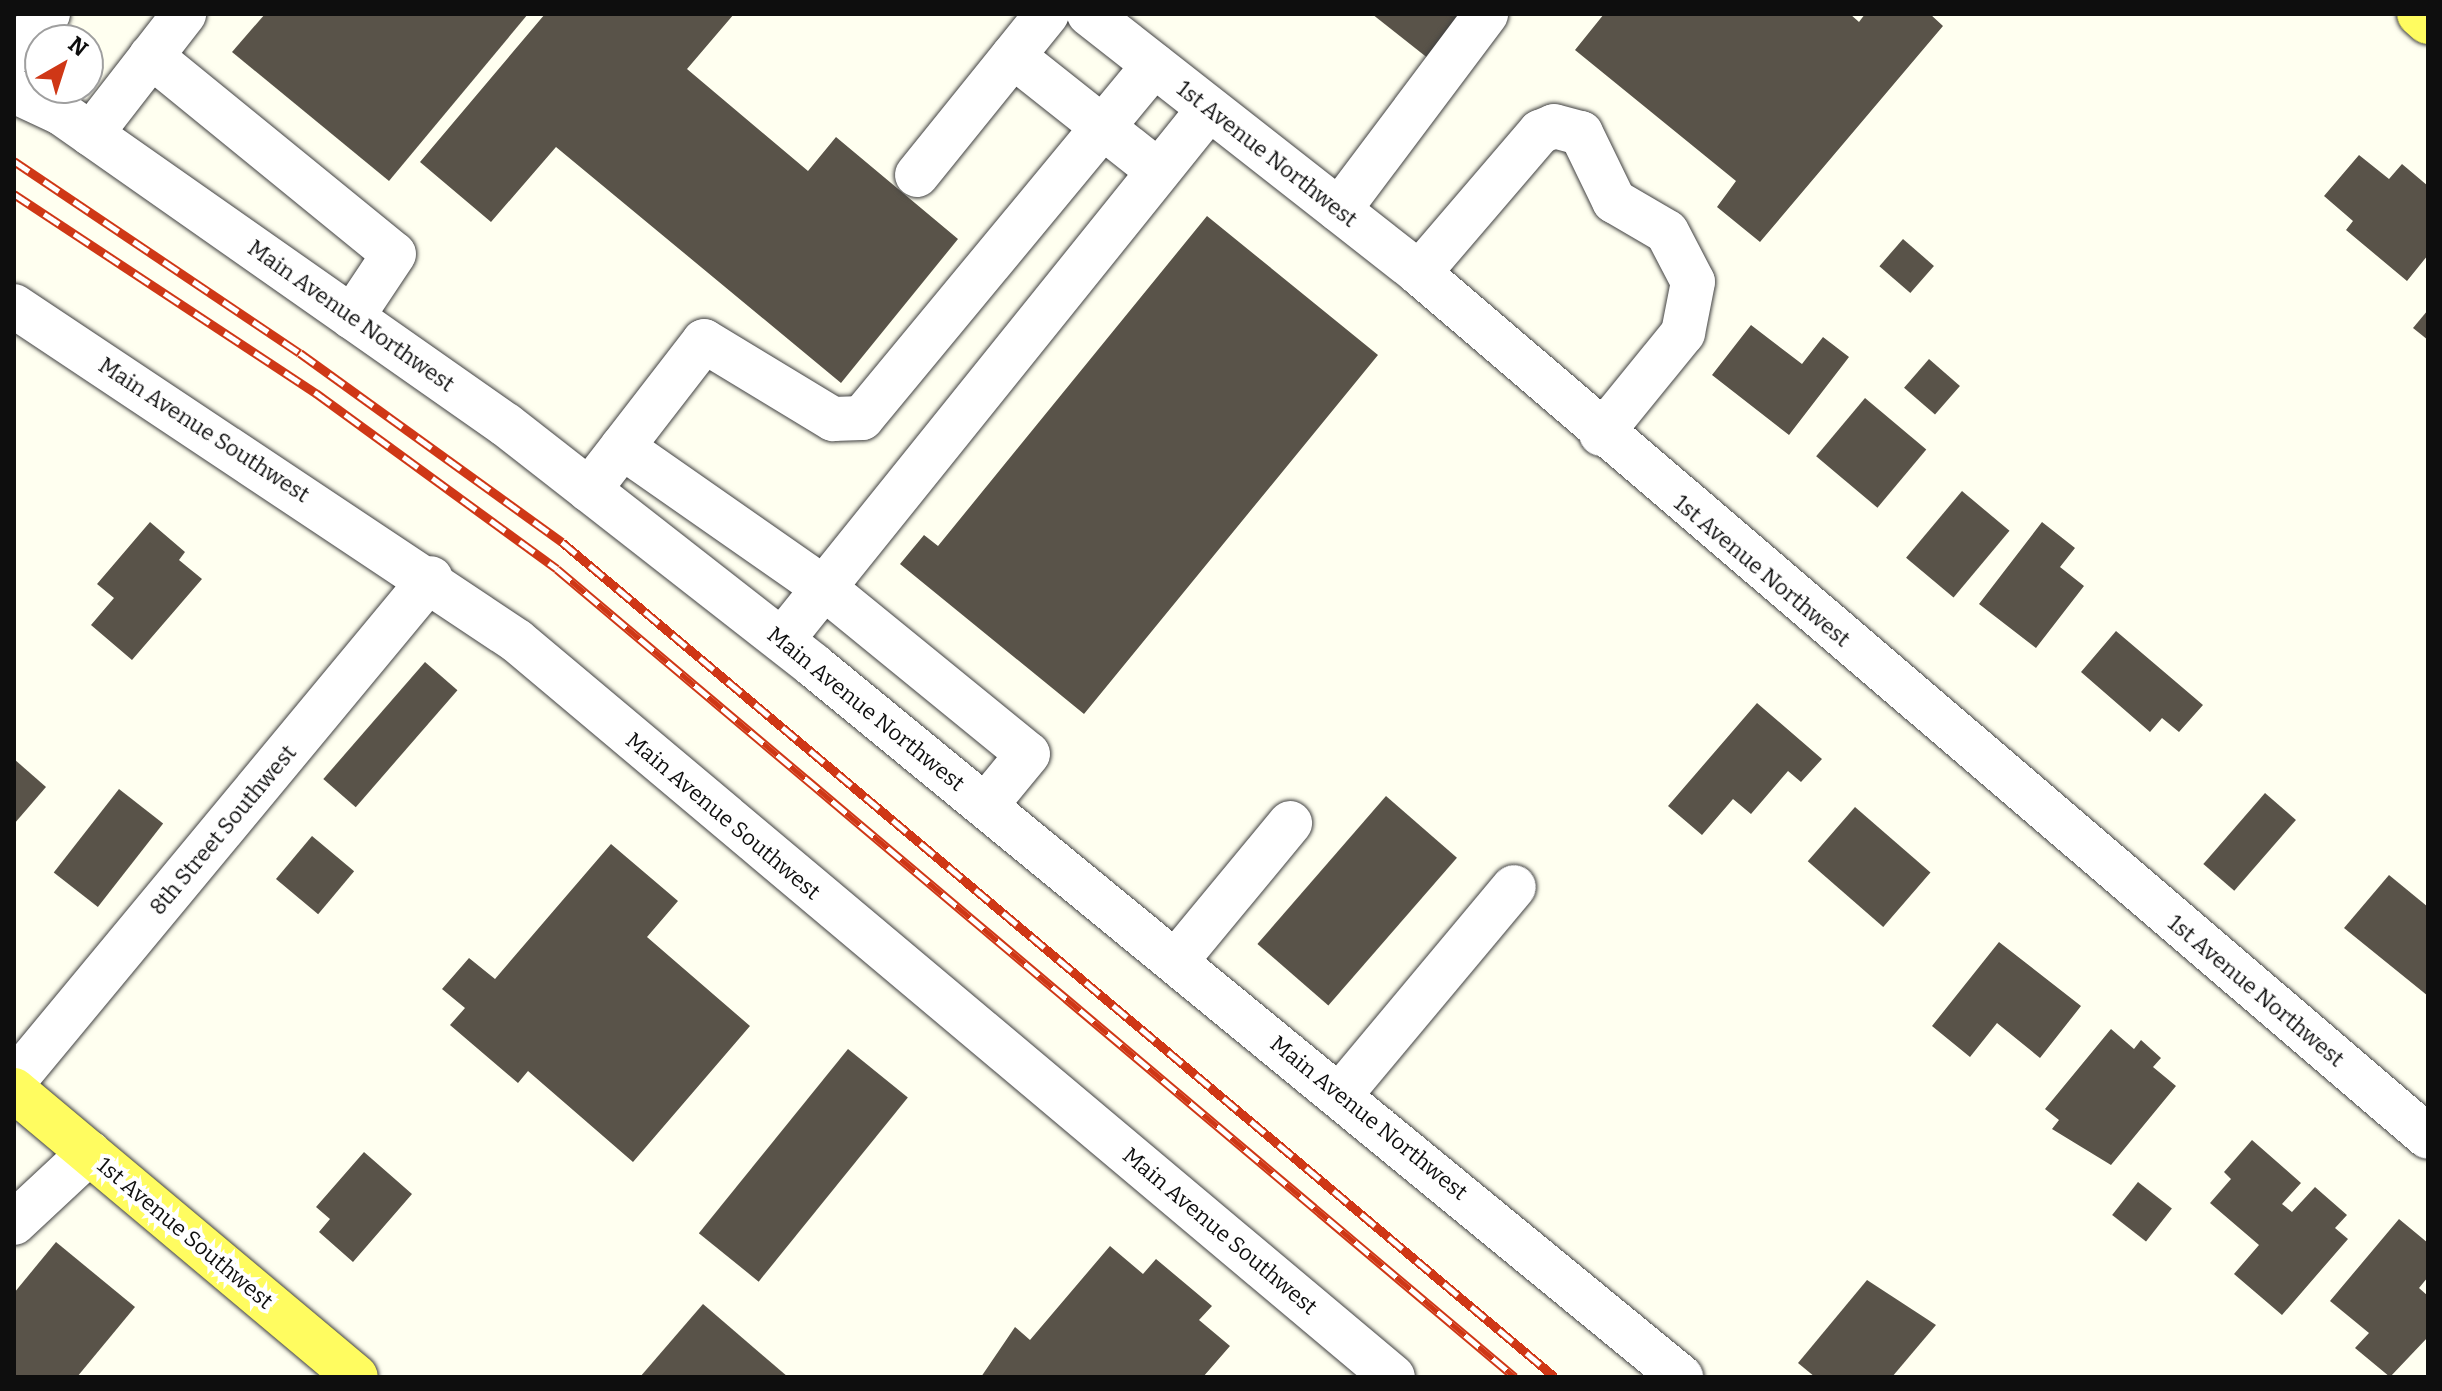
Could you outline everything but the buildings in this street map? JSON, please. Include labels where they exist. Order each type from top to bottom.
[{"type":"main road","points":[[2419,14],[2428,22]]},
{"type":"main road","name":"1st Avenue Southwest","points":[[14,1090],[356,1377]]},
{"type":"street","points":[[14,52],[48,14]]},
{"type":"street","points":[[91,134],[184,14]]},
{"type":"street","points":[[917,175],[1047,14]]},
{"type":"street","name":"1st Avenue Northwest","points":[[1089,14],[1419,273],[1601,434],[2428,1137]]},
{"type":"street","points":[[1339,210],[1486,14]]},
{"type":"street","points":[[151,56],[394,254],[352,317]]},
{"type":"street","points":[[1013,56],[1158,171]]},
{"type":"street","points":[[589,490],[704,341],[833,419],[862,418],[885,397],[1154,65]]},
{"type":"street","name":"Main Avenue Northwest","points":[[14,91],[91,134],[352,317],[589,490],[782,640],[986,805],[1681,1377]]},
{"type":"street","points":[[782,640],[939,439],[1209,109]]},
{"type":"street","points":[[1419,273],[1540,132],[1554,126],[1581,133],[1614,201],[1667,232],[1693,282],[1683,333],[1601,434]]},
{"type":"street","name":"Main Avenue Southwest","points":[[14,306],[431,578],[517,641],[1393,1377]]},
{"type":"street","points":[[885,397],[939,439]]},
{"type":"street","points":[[622,447],[823,587],[1028,754],[986,805]]},
{"type":"street","name":"8th Street Southwest","points":[[14,1081],[431,578]]},
{"type":"street","points":[[1176,961],[1290,823]]},
{"type":"street","points":[[1340,1095],[1514,887]]},
{"type":"street","points":[[14,1223],[89,1153]]},
{"type":"railway","points":[[14,161],[300,353],[562,542],[1555,1377]]},
{"type":"railway","points":[[14,194],[316,393],[557,569],[1515,1377]]}]
